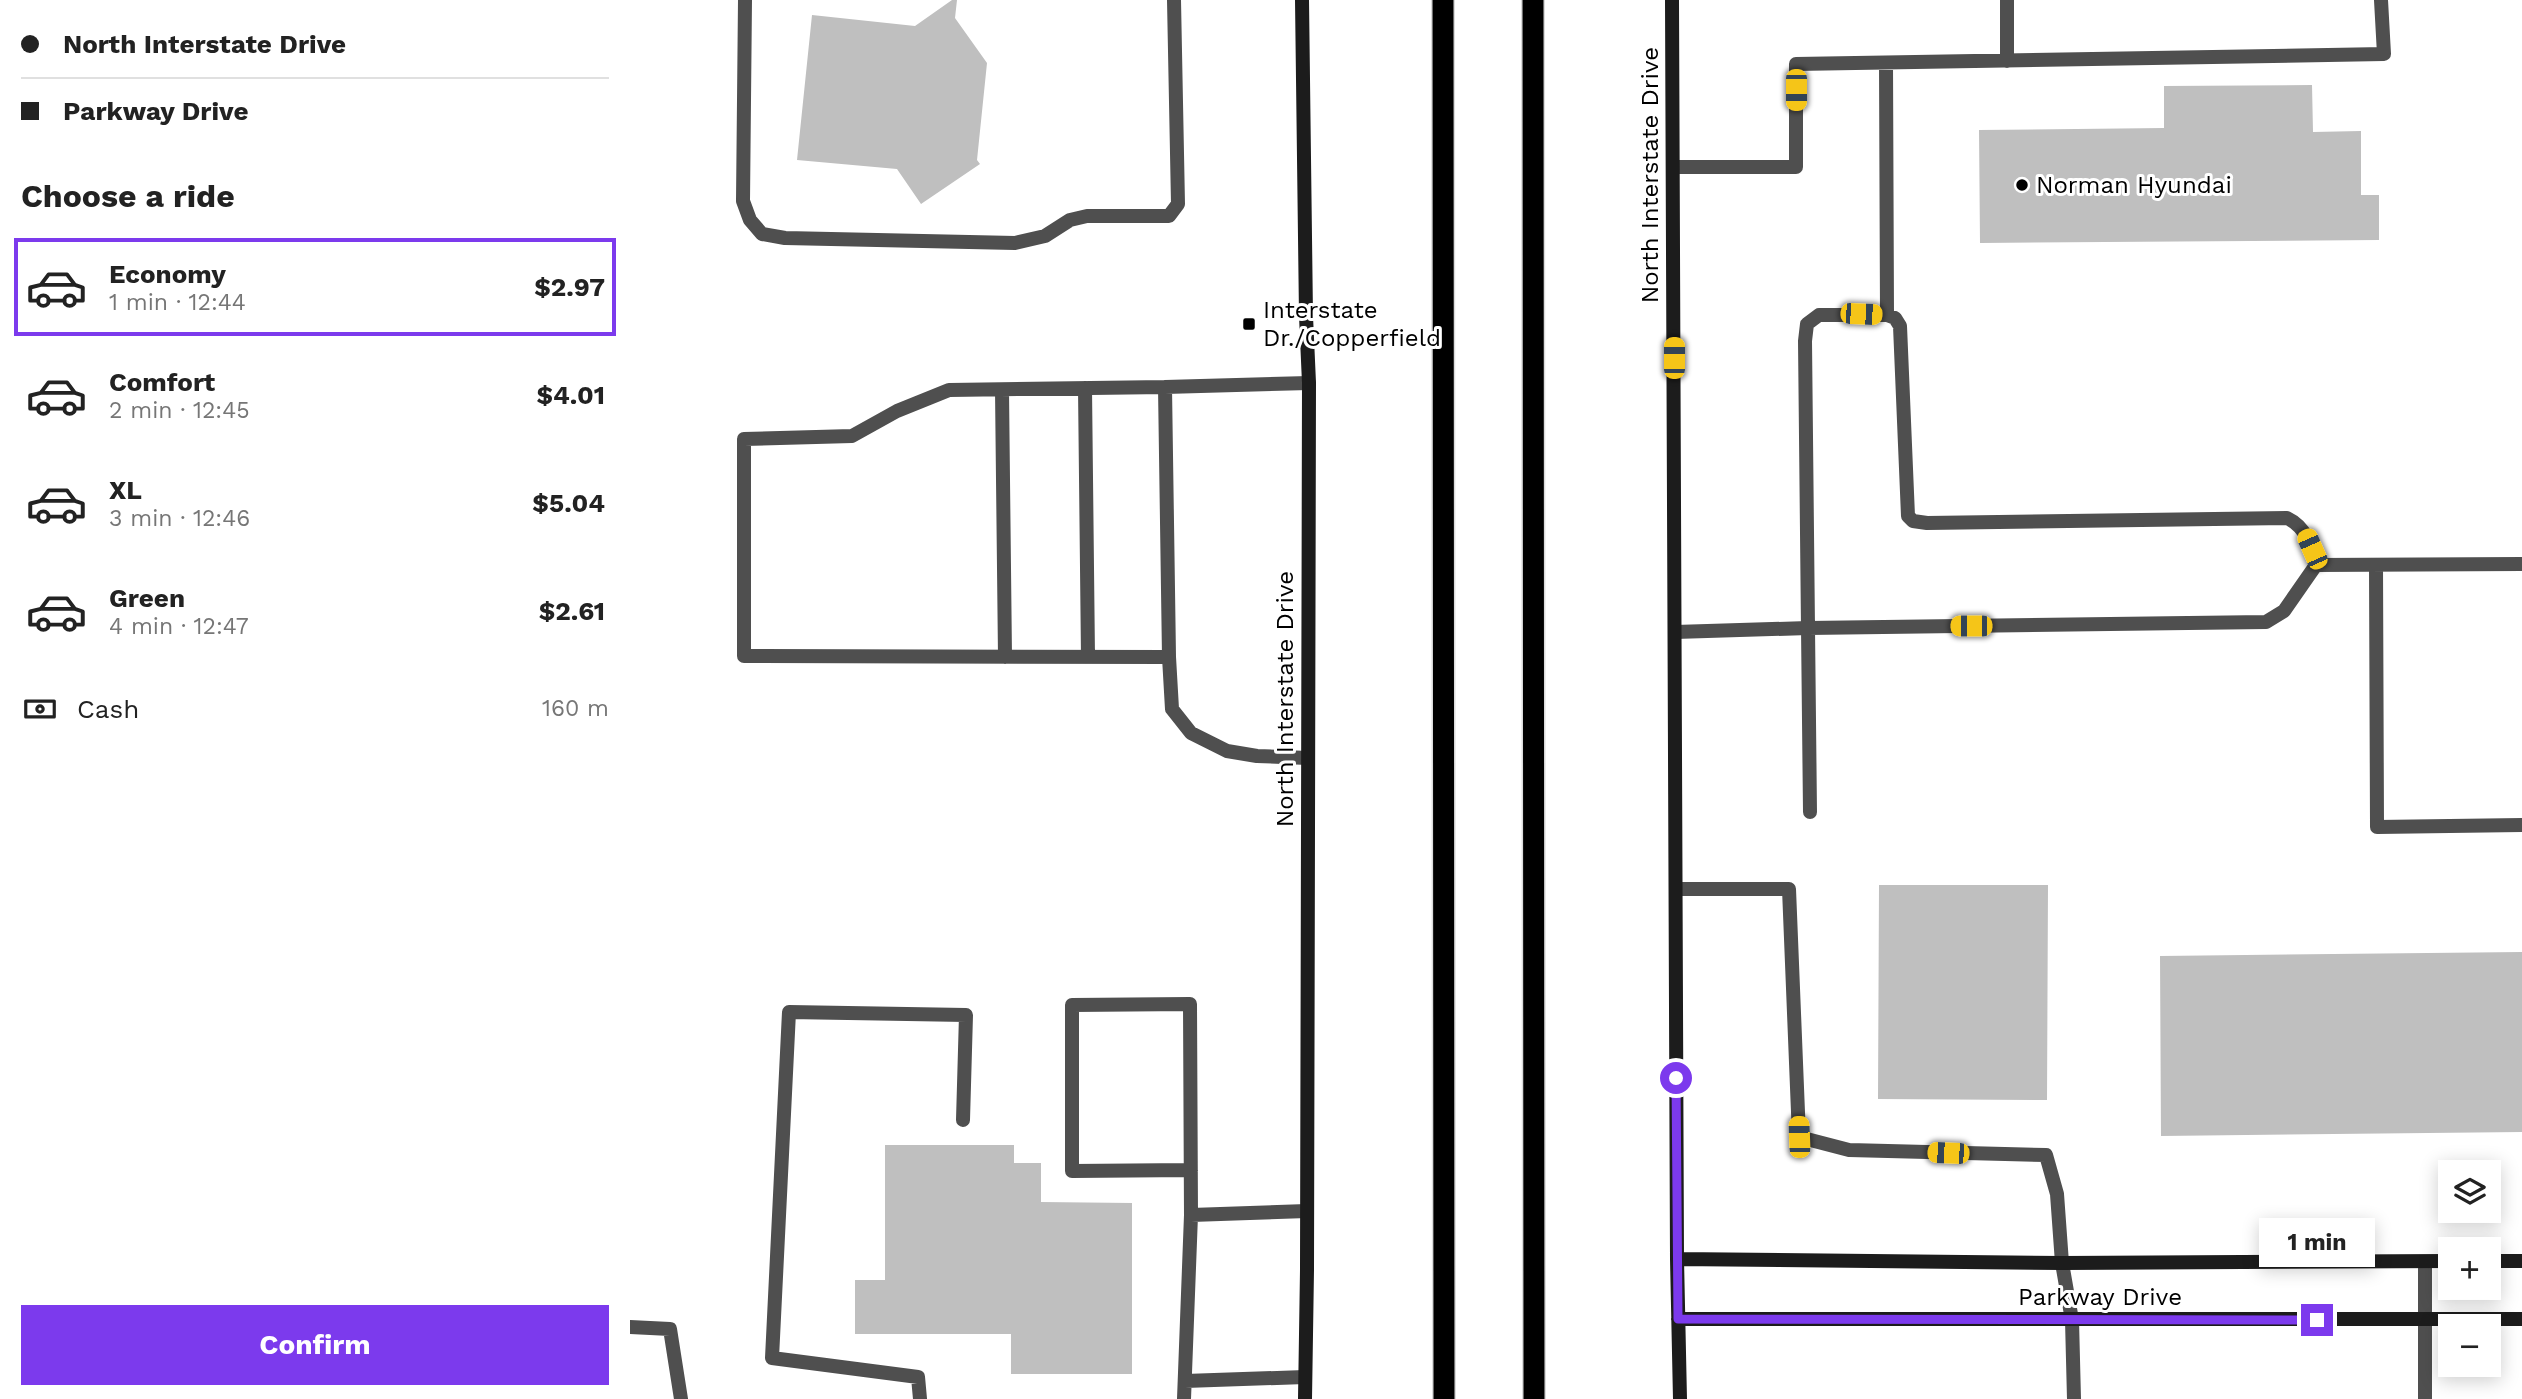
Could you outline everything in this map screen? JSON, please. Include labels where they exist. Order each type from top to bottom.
[{"type":"highway","points":[[1443,0],[1444,1399]]},
{"type":"highway","points":[[1532,0],[1534,1399]]},
{"type":"main road","name":"North Interstate Drive","points":[[1303,0],[1309,383],[1305,1399]]},
{"type":"main road","name":"North Interstate Drive","points":[[1672,0],[1677,1259],[1680,1399]]},
{"type":"main road","name":"Parkway Drive","points":[[1677,1259],[2062,1263],[2438,1261]]},
{"type":"main road","points":[[2501,1261],[2522,1261]]},
{"type":"main road","name":"Parkway Drive","points":[[1678,1319],[2522,1319]]},
{"type":"lane","points":[[745,0],[743,201],[750,220],[762,234],[785,238],[1015,243],[1045,236],[1070,220],[1087,216],[1169,216],[1178,204],[1174,0]]},
{"type":"lane","points":[[2007,0],[2007,61]]},
{"type":"lane","points":[[1673,167],[1796,167],[1796,64],[2384,54],[2381,0]]},
{"type":"lane","points":[[1886,63],[1887,315]]},
{"type":"lane","points":[[1810,812],[1807,324],[1819,315],[1887,315],[1895,318],[1900,326],[1908,516],[1913,521],[1927,523],[2287,518],[2299,524],[2304,532],[2316,565]]},
{"type":"lane","points":[[1168,657],[744,656],[744,439],[852,436],[897,411],[950,390],[1309,383]]},
{"type":"lane","points":[[1165,387],[1168,657],[1172,709],[1191,733],[1227,751],[1257,756],[1308,758]]},
{"type":"lane","points":[[1085,388],[1088,657]]},
{"type":"lane","points":[[1002,390],[1005,657]]},
{"type":"lane","points":[[2316,565],[2522,564]]},
{"type":"lane","points":[[1675,632],[2266,622],[2284,611],[2316,565]]},
{"type":"lane","points":[[2376,565],[2377,827],[2522,825]]},
{"type":"lane","points":[[1676,889],[1789,889],[1799,1137],[1849,1150],[2046,1155],[2057,1194],[2062,1263],[2072,1320],[2074,1399]]},
{"type":"lane","points":[[1184,1399],[1191,1215],[1191,1170],[1190,1004],[1072,1005],[1072,1171],[1191,1170]]},
{"type":"lane","points":[[920,1399],[918,1377],[772,1358],[789,1012],[965,1015],[963,1120]]},
{"type":"lane","points":[[1191,1215],[1307,1212]]},
{"type":"lane","points":[[2425,1262],[2425,1399]]},
{"type":"lane","points":[[630,1327],[670,1329],[681,1399]]},
{"type":"lane","points":[[1185,1381],[1305,1377]]},
{"type":"building","points":[[952,0],[957,0],[955,18],[987,63],[977,160],[980,164],[921,204],[897,169],[797,160],[812,15],[915,26]]},
{"type":"building","points":[[2312,85],[2313,132],[2361,131],[2361,195],[2379,195],[2379,240],[1980,243],[1979,130],[2164,128],[2164,86]]},
{"type":"building","points":[[1879,885],[2048,885],[2047,1100],[1878,1099]]},
{"type":"building","points":[[2522,952],[2522,1132],[2161,1136],[2160,956]]},
{"type":"building","points":[[885,1145],[1014,1145],[1014,1163],[1041,1163],[1041,1202],[1132,1203],[1132,1374],[1011,1374],[1011,1334],[855,1334],[855,1280],[885,1280]]},
{"type":"place","name":"Norman Hyundai","points":[[2022,185]]},
{"type":"place","name":"Interstate Dr./Copperfield","points":[[1249,324]]},
{"type":"route","points":[[1676,1078],[1678,1319],[2317,1320]]}]
